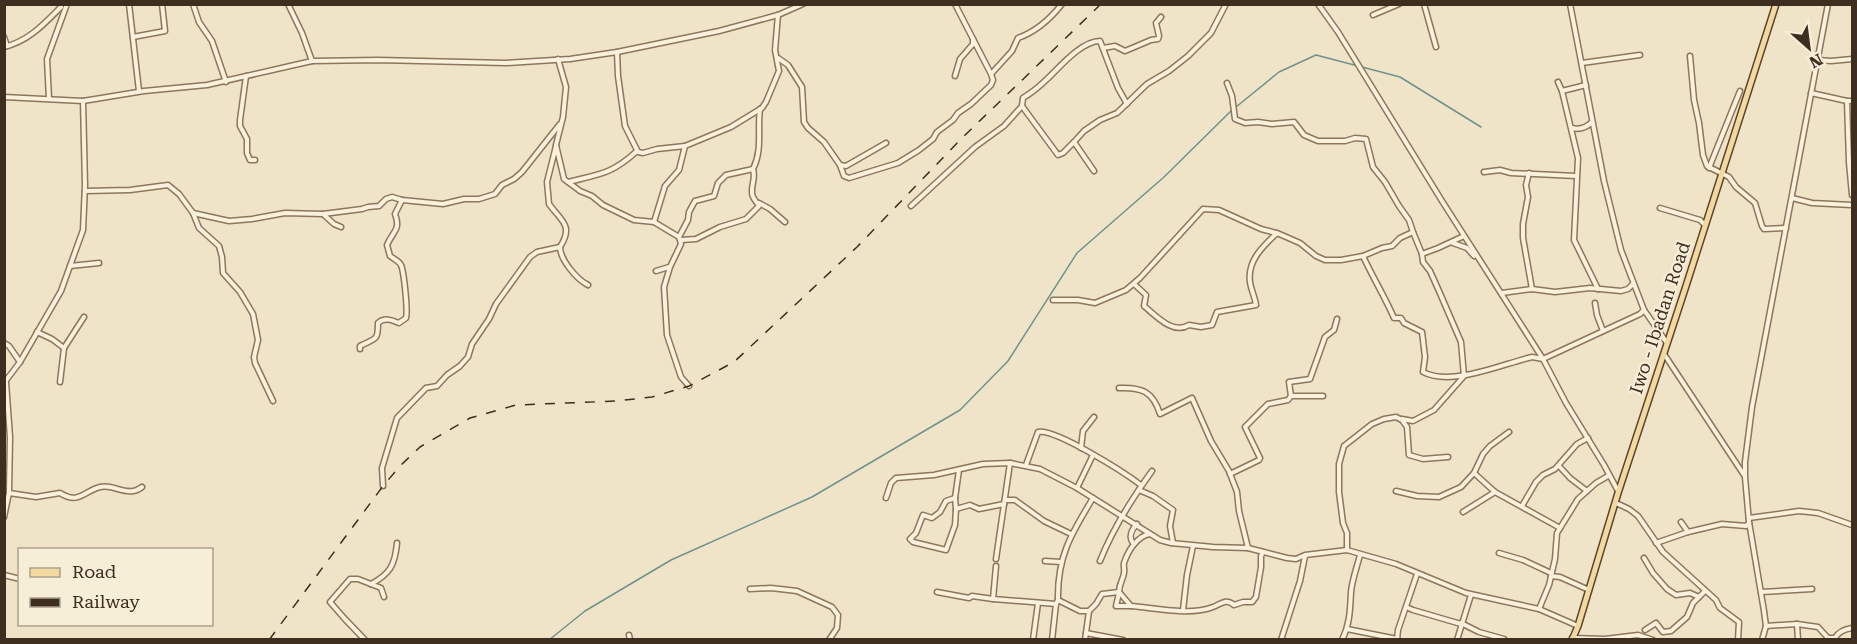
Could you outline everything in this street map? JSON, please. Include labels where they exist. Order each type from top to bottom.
[{"type":"main road","name":"Iwo - Ibadan Road","points":[[1572,639],[1776,4]]},
{"type":"street","points":[[4,37],[6,47],[27,38],[68,4]]},
{"type":"street","points":[[129,4],[139,91]]},
{"type":"street","points":[[133,37],[165,31],[162,4]]},
{"type":"street","points":[[193,4],[200,22],[209,35],[226,82]]},
{"type":"street","points":[[288,4],[312,61]]},
{"type":"street","points":[[4,97],[83,101],[139,91],[226,82],[312,61],[506,63],[558,59],[617,52],[719,31],[778,15],[803,4]]},
{"type":"street","points":[[778,58],[788,65],[802,87],[804,122],[824,142],[840,165],[844,176],[854,177],[898,163],[920,150],[991,85],[993,80],[991,74],[955,4]]},
{"type":"street","points":[[991,74],[1012,51],[1018,38],[1027,35],[1062,4]]},
{"type":"street","points":[[1022,106],[1058,155],[1063,153],[1084,131],[1100,120],[1117,113],[1146,84],[1169,71],[1188,56],[1211,33],[1226,4]]},
{"type":"street","points":[[1318,4],[1338,32],[1543,359],[1618,493]]},
{"type":"street","points":[[1373,15],[1399,4]]},
{"type":"street","points":[[1424,4],[1436,47]]},
{"type":"street","points":[[1570,4],[1615,230],[1644,310],[1667,343]]},
{"type":"street","points":[[1762,639],[1766,626],[1749,520],[1745,477],[1752,407],[1828,4]]},
{"type":"street","points":[[49,99],[47,59],[62,8]]},
{"type":"street","points":[[617,52],[625,126],[637,151],[643,153],[685,146],[731,127],[760,109],[766,102],[779,71],[776,50],[778,15]]},
{"type":"street","points":[[1103,48],[1110,46],[1125,51],[1158,39],[1160,36],[1156,23],[1161,17]]},
{"type":"street","points":[[955,76],[960,59],[973,44],[974,39]]},
{"type":"street","points":[[911,206],[975,147],[1004,126],[1022,106],[1023,98],[1045,82],[1074,53],[1097,40],[1100,41],[1118,88],[1127,104]]},
{"type":"street","points":[[1582,63],[1640,55]]},
{"type":"street","points":[[1690,57],[1703,156],[1709,168],[1729,177],[1736,187],[1755,203],[1761,226],[1764,229],[1765,227],[1786,228]]},
{"type":"street","points":[[558,59],[566,87],[563,117],[547,182],[549,204],[565,225],[566,237],[560,247],[563,260],[581,282],[588,285]]},
{"type":"street","points":[[1818,60],[1852,59]]},
{"type":"street","points":[[246,76],[240,126],[247,140],[250,160],[255,160]]},
{"type":"street","points":[[1558,82],[1572,128],[1578,158],[1574,240],[1598,289]]},
{"type":"street","points":[[1227,83],[1232,96],[1235,119],[1245,123],[1293,122],[1304,135],[1318,141],[1366,139],[1373,167],[1409,220],[1423,262],[1430,271],[1461,342],[1464,376],[1434,410],[1413,421],[1391,418],[1372,424],[1342,449],[1339,464],[1339,492],[1343,523],[1347,533],[1347,550]]},
{"type":"street","points":[[1562,91],[1586,85]]},
{"type":"street","points":[[1709,168],[1740,91]]},
{"type":"street","points":[[1811,93],[1850,101],[1849,162],[1852,195]]},
{"type":"street","points":[[4,517],[9,494],[10,437],[5,382],[20,362],[61,291],[83,230],[85,191],[83,101]]},
{"type":"street","points":[[760,109],[758,120],[760,147],[753,169],[755,177],[752,195],[758,203],[770,209],[785,222]]},
{"type":"street","points":[[1572,128],[1584,128],[1593,121]]},
{"type":"street","points":[[193,213],[229,220],[252,219],[285,213],[323,214],[379,206],[386,199],[393,197],[443,204],[464,199],[479,199],[495,194],[502,185],[522,172],[560,124]]},
{"type":"street","points":[[840,165],[846,166],[886,142]]},
{"type":"street","points":[[1074,142],[1094,171]]},
{"type":"street","points":[[556,145],[562,176],[568,182],[603,205],[633,220],[654,222],[680,239],[696,239],[720,227],[746,219],[759,206],[758,203]]},
{"type":"street","points":[[654,222],[665,186],[679,170],[685,146]]},
{"type":"street","points":[[568,182],[600,175],[614,169],[637,151]]},
{"type":"street","points":[[689,386],[681,377],[667,335],[664,287],[681,244],[680,239],[689,212],[695,201],[714,196],[718,183],[726,175],[753,169]]},
{"type":"street","points":[[1484,172],[1500,170],[1511,173],[1576,176]]},
{"type":"street","points":[[1529,173],[1526,185],[1528,197],[1523,238],[1532,289]]},
{"type":"street","points":[[85,191],[130,190],[168,185],[180,195],[193,213],[199,228],[219,246],[223,273],[240,292],[253,314],[258,339],[255,363],[273,401]]},
{"type":"street","points":[[1792,198],[1812,203],[1852,205]]},
{"type":"street","points":[[360,350],[360,346],[379,333],[379,321],[399,323],[406,318],[408,309],[402,267],[390,256],[387,245],[397,228],[398,222],[395,214],[402,200]]},
{"type":"street","points":[[1660,208],[1700,220],[1706,225]]},
{"type":"street","points":[[1053,300],[1095,303],[1126,290],[1203,209],[1219,210],[1261,229],[1277,233],[1300,243],[1310,252],[1325,260],[1363,256],[1392,246],[1400,238],[1413,232]]},
{"type":"street","points":[[323,214],[334,224],[341,226]]},
{"type":"street","points":[[1134,284],[1146,296],[1144,306],[1175,328],[1183,329],[1189,325],[1201,327],[1212,325],[1217,312],[1256,305],[1249,277],[1252,264],[1260,248],[1277,233]]},
{"type":"street","points":[[1422,254],[1464,236]]},
{"type":"street","points":[[1452,242],[1467,249],[1480,260]]},
{"type":"street","points":[[382,486],[382,468],[397,418],[426,388],[437,386],[468,357],[472,344],[489,320],[496,304],[530,257],[537,252],[560,247]]},
{"type":"street","points":[[1363,256],[1394,318],[1401,318],[1404,323],[1422,332],[1425,357],[1423,372],[1429,375],[1464,376],[1532,357],[1543,359],[1640,314],[1644,310]]},
{"type":"street","points":[[70,266],[99,263]]},
{"type":"street","points":[[656,272],[670,267]]},
{"type":"street","points":[[1502,293],[1532,289],[1621,291],[1633,284]]},
{"type":"street","points":[[1595,303],[1604,331]]},
{"type":"street","points":[[60,382],[64,348],[84,317]]},
{"type":"street","points":[[1291,396],[1289,382],[1310,379],[1325,337],[1334,330],[1337,319]]},
{"type":"street","points":[[37,332],[64,348]]},
{"type":"street","points":[[4,343],[9,346],[20,362]]},
{"type":"street","points":[[1664,353],[1745,477]]},
{"type":"street","points":[[1119,388],[1136,387],[1156,402],[1160,414],[1192,398],[1211,441],[1238,492],[1239,511],[1248,548]]},
{"type":"street","points":[[1230,474],[1259,460],[1245,428],[1268,404],[1287,400],[1291,396],[1323,396]]},
{"type":"street","points":[[1081,448],[1083,431],[1094,417]]},
{"type":"street","points":[[1400,419],[1407,427],[1409,455],[1423,459],[1448,457]]},
{"type":"street","points":[[1026,465],[1038,431],[1071,442],[1120,470],[1140,488],[1173,510],[1170,526],[1173,543]]},
{"type":"street","points":[[1396,491],[1417,496],[1439,497],[1461,487],[1474,474],[1483,454],[1509,432]]},
{"type":"street","points":[[1522,506],[1536,482],[1559,466],[1577,444],[1588,438]]},
{"type":"street","points":[[1077,488],[1093,455]]},
{"type":"street","points":[[996,559],[1010,463]]},
{"type":"street","points":[[886,498],[891,483],[896,478],[934,476],[983,464],[1026,465],[1040,469],[1077,488],[1160,540],[1193,546],[1248,548],[1296,559],[1305,555],[1347,550],[1396,564],[1471,594],[1539,609],[1578,626]]},
{"type":"street","points":[[1559,466],[1587,491]]},
{"type":"street","points":[[955,498],[946,501],[940,512],[932,518],[922,515],[916,533],[910,539],[913,542],[946,550],[955,525],[955,498],[959,470]]},
{"type":"street","points":[[1100,561],[1115,525],[1152,471]]},
{"type":"street","points":[[1474,474],[1495,492],[1560,528]]},
{"type":"street","points":[[1539,609],[1555,559],[1557,533],[1578,499],[1608,476]]},
{"type":"street","points":[[9,494],[36,497],[60,493],[65,497],[74,498],[103,486],[133,491],[142,488]]},
{"type":"street","points":[[1463,512],[1495,492]]},
{"type":"street","points":[[1052,639],[1061,562],[1071,534],[1093,498]]},
{"type":"street","points":[[956,509],[970,505],[979,510],[1015,500],[1044,521],[1071,534]]},
{"type":"street","points":[[1616,503],[1629,508],[1638,516],[1663,552],[1716,600],[1720,608],[1739,622],[1737,639]]},
{"type":"street","points":[[1656,543],[1722,524],[1746,525],[1749,520],[1799,511],[1818,513],[1852,525]]},
{"type":"street","points":[[1681,522],[1688,532]]},
{"type":"street","points":[[1135,543],[1132,541],[1131,531],[1137,524]]},
{"type":"street","points":[[1151,534],[1145,535],[1135,543],[1124,564],[1116,606],[1194,611],[1209,609],[1225,601],[1234,605],[1254,600],[1263,552]]},
{"type":"street","points":[[370,584],[383,578],[390,570],[396,558],[397,543]]},
{"type":"street","points":[[1183,610],[1193,546]]},
{"type":"street","points":[[1499,553],[1523,560],[1589,590]]},
{"type":"street","points":[[1281,639],[1300,581],[1305,555]]},
{"type":"street","points":[[1342,639],[1347,629],[1352,604],[1351,593],[1360,555]]},
{"type":"street","points":[[1644,558],[1667,590],[1676,595],[1690,593],[1698,597]]},
{"type":"street","points":[[1045,561],[1061,562]]},
{"type":"street","points":[[993,599],[996,566]]},
{"type":"street","points":[[1347,629],[1397,639],[1398,630],[1418,574]]},
{"type":"street","points":[[365,639],[330,602],[350,579],[358,579],[381,588],[384,597]]},
{"type":"street","points":[[750,589],[771,588],[797,591],[832,607],[838,615],[837,628],[831,638]]},
{"type":"street","points":[[1761,592],[1812,589]]},
{"type":"street","points":[[1645,630],[1656,623],[1663,632],[1671,631],[1687,617],[1693,603],[1705,591]]},
{"type":"street","points":[[938,592],[969,598],[1038,603],[1057,602],[1080,611],[1089,611]]},
{"type":"street","points":[[1119,592],[1131,606]]},
{"type":"street","points":[[1085,639],[1089,611],[1102,594],[1119,592]]},
{"type":"street","points":[[1456,639],[1471,594]]},
{"type":"street","points":[[1033,639],[1038,603]]},
{"type":"street","points":[[1406,607],[1504,639]]},
{"type":"street","points":[[1766,626],[1797,624],[1818,627],[1828,639],[1835,638],[1843,630],[1852,627]]},
{"type":"street","points":[[1797,624],[1798,639]]},
{"type":"street","points":[[1086,633],[1123,639]]},
{"type":"street","points":[[1572,639],[1605,639],[1638,635],[1653,639]]},
{"type":"waterway","points":[[1236,107],[1279,72],[1316,55],[1358,66]]},
{"type":"waterway","points":[[1362,67],[1400,77],[1481,127]]},
{"type":"waterway","points":[[549,640],[585,611],[671,560],[812,497],[960,410],[1008,361],[1077,253],[1164,177],[1232,110]]},
{"type":"railway","points":[[269,640],[383,486],[420,447],[470,418],[516,405],[617,401],[652,397],[689,386],[734,362],[857,247],[962,138],[1101,4]]}]
